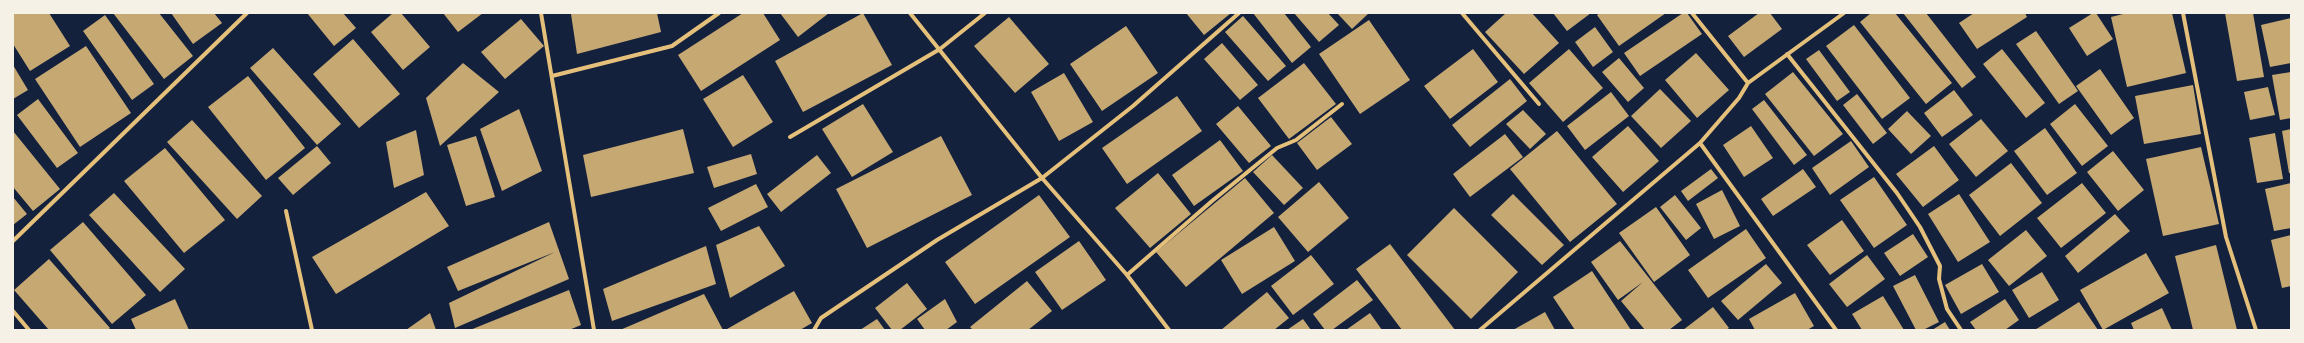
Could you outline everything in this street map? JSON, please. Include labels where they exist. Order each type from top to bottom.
[{"type":"street","points":[[13,241],[247,13]]},
{"type":"street","points":[[541,13],[594,330]]},
{"type":"street","points":[[552,76],[672,46],[719,13]]},
{"type":"street","points":[[910,13],[1042,178],[1127,275],[1169,330]]},
{"type":"street","points":[[790,137],[940,50],[985,13]]},
{"type":"street","points":[[814,330],[821,318],[931,244],[1042,178],[1133,106],[1239,13]]},
{"type":"street","points":[[1462,13],[1539,104]]},
{"type":"street","points":[[1692,13],[1748,83]]},
{"type":"street","points":[[1480,330],[1700,143],[1739,98],[1748,83],[1844,13]]},
{"type":"street","points":[[2183,13],[2226,237],[2256,330]]},
{"type":"street","points":[[1787,54],[1897,193],[1920,226],[1940,266],[1939,280],[1947,309],[1961,330]]},
{"type":"street","points":[[1127,275],[1212,201],[1277,148],[1296,140],[1342,104]]},
{"type":"street","points":[[1700,143],[1836,330]]},
{"type":"street","points":[[286,211],[312,330]]},
{"type":"street","points":[[13,311],[29,330]]},
{"type":"building","points":[[13,13],[49,13],[70,46],[30,71],[13,44]]},
{"type":"building","points":[[113,13],[159,13],[193,56],[164,79]]},
{"type":"building","points":[[171,13],[214,13],[222,23],[193,44]]},
{"type":"building","points":[[307,13],[343,13],[356,28],[334,46]]},
{"type":"building","points":[[393,13],[401,13],[430,47],[403,70],[371,32]]},
{"type":"building","points":[[443,13],[483,13],[458,32]]},
{"type":"building","points":[[657,13],[661,32],[577,54],[571,14]]},
{"type":"building","points":[[743,13],[763,13],[780,40],[701,91],[678,55]]},
{"type":"building","points":[[780,13],[829,13],[798,37]]},
{"type":"building","points":[[863,13],[892,65],[803,112],[775,61]]},
{"type":"building","points":[[1186,13],[1231,13],[1204,35]]},
{"type":"building","points":[[1253,13],[1284,13],[1311,47],[1292,63]]},
{"type":"building","points":[[1294,13],[1328,13],[1339,25],[1319,42]]},
{"type":"building","points":[[1337,13],[1369,13],[1352,29]]},
{"type":"building","points":[[1506,13],[1532,13],[1559,43],[1524,74],[1485,32]]},
{"type":"building","points":[[1553,13],[1591,13],[1567,31]]},
{"type":"building","points":[[1600,13],[1666,13],[1619,46],[1597,15]]},
{"type":"building","points":[[1683,13],[1687,13],[1702,34],[1640,76],[1624,53]]},
{"type":"building","points":[[1759,13],[1770,13],[1782,29],[1744,57],[1728,36]]},
{"type":"building","points":[[1871,13],[1895,13],[1952,83],[1926,104],[1860,22]]},
{"type":"building","points":[[1903,13],[1926,13],[1976,77],[1962,88]]},
{"type":"building","points":[[1974,13],[2025,13],[2027,17],[1977,49],[1959,23]]},
{"type":"building","points":[[2093,13],[2096,13],[2113,39],[2087,56],[2069,28]]},
{"type":"building","points":[[2127,13],[2172,13],[2186,73],[2127,87],[2111,17]]},
{"type":"building","points":[[2225,13],[2253,13],[2264,77],[2237,81]]},
{"type":"building","points":[[105,15],[154,84],[132,100],[83,31]]},
{"type":"building","points":[[1243,16],[1286,66],[1268,81],[1225,32]]},
{"type":"building","points":[[1009,17],[1049,64],[1015,93],[974,46]]},
{"type":"building","points":[[2291,18],[2291,63],[2270,67],[2261,25]]},
{"type":"building","points":[[521,19],[544,46],[505,79],[481,52]]},
{"type":"building","points":[[1369,20],[1410,80],[1360,114],[1319,54]]},
{"type":"building","points":[[1854,25],[1910,98],[1882,119],[1826,46]]},
{"type":"building","points":[[1126,26],[1158,73],[1102,111],[1070,64]]},
{"type":"building","points":[[1595,27],[1613,52],[1593,67],[1575,42]]},
{"type":"building","points":[[2036,31],[2078,91],[2059,104],[2016,44]]},
{"type":"building","points":[[353,39],[400,94],[359,128],[313,74]]},
{"type":"building","points":[[1222,43],[1258,85],[1240,100],[1204,59]]},
{"type":"building","points":[[86,46],[131,113],[80,147],[35,79]]},
{"type":"building","points":[[273,48],[341,124],[317,145],[250,68]]},
{"type":"building","points":[[1473,49],[1498,82],[1450,119],[1424,86]]},
{"type":"building","points":[[1569,49],[1603,88],[1563,122],[1529,83]]},
{"type":"building","points":[[2002,49],[2045,103],[2026,118],[1983,64]]},
{"type":"building","points":[[1819,50],[1850,92],[1837,101],[1806,59]]},
{"type":"building","points":[[1696,53],[1729,90],[1697,118],[1665,80]]},
{"type":"building","points":[[1619,58],[1644,88],[1628,102],[1602,72]]},
{"type":"building","points":[[463,63],[499,92],[440,146],[426,98]]},
{"type":"building","points":[[1304,63],[1336,104],[1289,139],[1258,98]]},
{"type":"building","points":[[13,65],[28,90],[13,99]]},
{"type":"building","points":[[2100,69],[2134,118],[2111,135],[2076,86]]},
{"type":"building","points":[[1793,72],[1843,134],[1814,156],[1765,94]]},
{"type":"building","points":[[2291,72],[2291,118],[2280,120],[2272,75]]},
{"type":"building","points":[[1064,73],[1093,122],[1059,141],[1031,92]]},
{"type":"building","points":[[743,75],[773,122],[733,147],[703,99]]},
{"type":"building","points":[[248,76],[305,148],[266,180],[208,107]]},
{"type":"building","points":[[1510,79],[1527,101],[1470,147],[1452,125]]},
{"type":"building","points":[[2193,85],[2201,134],[2144,144],[2135,96]]},
{"type":"building","points":[[2268,87],[2275,115],[2250,120],[2244,92]]},
{"type":"building","points":[[1660,89],[1691,121],[1661,148],[1631,116]]},
{"type":"building","points":[[1954,90],[1973,115],[1942,137],[1924,113]]},
{"type":"building","points":[[1611,92],[1629,116],[1585,150],[1567,126]]},
{"type":"building","points":[[1857,94],[1887,133],[1873,144],[1843,105]]},
{"type":"building","points":[[1177,96],[1202,131],[1127,184],[1102,148]]},
{"type":"building","points":[[38,99],[78,153],[57,168],[17,115]]},
{"type":"building","points":[[1764,100],[1807,155],[1794,165],[1752,109]]},
{"type":"building","points":[[863,104],[893,152],[852,177],[822,129]]},
{"type":"building","points":[[2075,104],[2108,146],[2082,166],[2050,124]]},
{"type":"building","points":[[1238,106],[1271,146],[1249,163],[1216,124]]},
{"type":"building","points":[[519,109],[542,171],[502,191],[480,129]]},
{"type":"building","points":[[1523,110],[1546,134],[1530,149],[1506,124]]},
{"type":"building","points":[[1907,111],[1931,136],[1911,154],[1888,129]]},
{"type":"building","points":[[1331,117],[1352,144],[1317,170],[1297,143]]},
{"type":"building","points":[[1981,119],[2008,151],[1976,177],[1949,144]]},
{"type":"building","points":[[192,120],[262,196],[237,219],[167,142]]},
{"type":"building","points":[[1628,126],[1659,161],[1623,192],[1592,157]]},
{"type":"building","points":[[1751,126],[1773,158],[1744,177],[1723,145]]},
{"type":"building","points":[[2045,128],[2077,173],[2047,195],[2014,151]]},
{"type":"building","points":[[683,129],[694,173],[591,197],[583,155]]},
{"type":"building","points":[[2291,129],[2291,173],[2289,173],[2282,131]]},
{"type":"building","points":[[416,130],[424,175],[394,188],[386,142]]},
{"type":"building","points":[[13,131],[60,189],[33,211],[13,187]]},
{"type":"building","points":[[1557,131],[1617,204],[1570,242],[1510,169]]},
{"type":"building","points":[[2275,133],[2283,179],[2257,183],[2249,138]]},
{"type":"building","points":[[1505,134],[1523,157],[1470,197],[1453,174]]},
{"type":"building","points":[[476,136],[495,197],[466,206],[447,145]]},
{"type":"building","points":[[941,136],[972,195],[867,248],[836,189]]},
{"type":"building","points":[[1220,140],[1243,171],[1194,206],[1172,175]]},
{"type":"building","points":[[1851,141],[1869,167],[1830,195],[1812,168]]},
{"type":"building","points":[[317,146],[331,163],[293,195],[278,178]]},
{"type":"building","points":[[1934,146],[1959,180],[1923,207],[1896,174]]},
{"type":"building","points":[[2201,147],[2219,224],[2163,236],[2146,159]]},
{"type":"building","points":[[165,148],[225,220],[184,253],[124,181]]},
{"type":"building","points":[[2113,151],[2144,190],[2118,211],[2087,172]]},
{"type":"building","points":[[751,154],[757,174],[714,188],[707,167]]},
{"type":"building","points":[[817,155],[831,173],[781,212],[767,194]]},
{"type":"building","points":[[1272,155],[1303,188],[1284,205],[1253,172]]},
{"type":"building","points":[[2011,163],[2042,203],[2000,236],[1969,195]]},
{"type":"building","points":[[1711,169],[1718,178],[1688,201],[1681,191]]},
{"type":"building","points":[[1803,169],[1816,187],[1773,216],[1761,199]]},
{"type":"building","points":[[1158,173],[1191,214],[1150,248],[1115,208]]},
{"type":"building","points":[[1874,177],[1907,225],[1874,248],[1840,200]]},
{"type":"building","points":[[1245,178],[1274,213],[1186,287],[1156,252]]},
{"type":"building","points":[[1319,182],[1349,218],[1308,252],[1278,217]]},
{"type":"building","points":[[2082,183],[2106,213],[2061,248],[2037,218]]},
{"type":"building","points":[[2291,183],[2291,228],[2274,231],[2265,189]]},
{"type":"building","points":[[756,184],[768,207],[721,231],[708,208]]},
{"type":"building","points":[[1722,190],[1740,226],[1714,239],[1696,204]]},
{"type":"building","points":[[426,192],[449,226],[336,294],[312,257]]},
{"type":"building","points":[[114,193],[185,269],[160,292],[89,215]]},
{"type":"building","points":[[1513,194],[1564,245],[1542,265],[1491,215]]},
{"type":"building","points":[[1959,194],[1990,242],[1958,262],[1928,214]]},
{"type":"building","points":[[1039,195],[1070,237],[975,304],[945,262]]},
{"type":"building","points":[[1675,195],[1701,228],[1686,240],[1660,207]]},
{"type":"building","points":[[13,197],[27,214],[13,225]]},
{"type":"building","points":[[1656,207],[1690,255],[1654,282],[1619,233]]},
{"type":"building","points":[[1454,208],[1518,272],[1471,319],[1407,255]]},
{"type":"building","points":[[2115,214],[2130,231],[2078,273],[2065,256]]},
{"type":"building","points":[[1842,220],[1864,251],[1830,275],[1807,245]]},
{"type":"building","points":[[83,222],[146,295],[112,324],[50,250]]},
{"type":"building","points":[[549,222],[569,279],[455,328],[449,303],[555,252],[458,291],[447,267]]},
{"type":"building","points":[[759,226],[785,266],[730,298],[716,245]]},
{"type":"building","points":[[1274,227],[1295,261],[1242,294],[1221,260]]},
{"type":"building","points":[[1746,229],[1766,258],[1708,298],[1688,270]]},
{"type":"building","points":[[2026,230],[2047,256],[2009,286],[1988,260]]},
{"type":"building","points":[[1913,234],[1928,257],[1900,276],[1884,253]]},
{"type":"building","points":[[2291,235],[2291,286],[2282,288],[2271,240]]},
{"type":"building","points":[[1079,241],[1106,280],[1062,310],[1035,272]]},
{"type":"building","points":[[1620,241],[1682,320],[1669,330],[1645,330],[1621,301],[1643,282],[1618,300],[1591,262]]},
{"type":"building","points":[[1390,244],[1455,330],[1402,330],[1356,269]]},
{"type":"building","points":[[2216,245],[2237,330],[2193,330],[2175,256]]},
{"type":"building","points":[[706,246],[716,284],[612,321],[603,289]]},
{"type":"building","points":[[2146,253],[2169,293],[2103,330],[2080,290]]},
{"type":"building","points":[[1311,255],[1334,284],[1293,315],[1271,286]]},
{"type":"building","points":[[1867,255],[1885,279],[1847,307],[1829,284]]},
{"type":"building","points":[[49,259],[110,328],[108,330],[49,330],[14,290]]},
{"type":"building","points":[[1766,264],[1782,283],[1738,320],[1721,301]]},
{"type":"building","points":[[1982,264],[1999,292],[1961,314],[1945,285]]},
{"type":"building","points":[[1592,271],[1631,330],[1575,330],[1553,297]]},
{"type":"building","points":[[2042,272],[2059,300],[2029,318],[2012,290]]},
{"type":"building","points":[[1915,275],[1939,322],[1923,330],[1916,330],[1893,286]]},
{"type":"building","points":[[1357,280],[1373,300],[1332,330],[1325,330],[1313,314]]},
{"type":"building","points":[[1027,281],[1052,311],[1028,330],[973,330],[970,327]]},
{"type":"building","points":[[907,283],[927,309],[900,330],[892,330],[875,308]]},
{"type":"building","points":[[569,290],[581,325],[569,330],[470,330]]},
{"type":"building","points":[[794,291],[812,323],[800,330],[727,329]]},
{"type":"building","points":[[1267,292],[1289,318],[1274,330],[1221,330]]},
{"type":"building","points":[[1795,293],[1814,326],[1807,330],[1755,330],[1749,319]]},
{"type":"building","points":[[704,294],[723,330],[620,330]]},
{"type":"building","points":[[1883,296],[1904,330],[1862,330],[1852,314]]},
{"type":"building","points":[[175,299],[189,330],[136,330],[131,319]]},
{"type":"building","points":[[945,299],[957,322],[946,330],[925,330],[917,319]]},
{"type":"building","points":[[2005,299],[2019,320],[2005,330],[1976,330],[1970,322]]},
{"type":"building","points":[[2079,302],[2098,330],[2034,330],[2038,328]]},
{"type":"building","points":[[1713,307],[1729,328],[1726,330],[1683,330]]},
{"type":"building","points":[[2162,308],[2172,330],[2134,330],[2131,323]]},
{"type":"building","points":[[1545,312],[1555,330],[1513,330]]},
{"type":"building","points":[[430,313],[436,330],[406,330]]},
{"type":"building","points":[[1370,313],[1382,330],[1346,330]]},
{"type":"building","points":[[877,319],[885,330],[860,330]]},
{"type":"building","points":[[1303,319],[1311,330],[1287,330]]},
{"type":"building","points":[[1945,322],[1950,330],[1932,330]]}]
